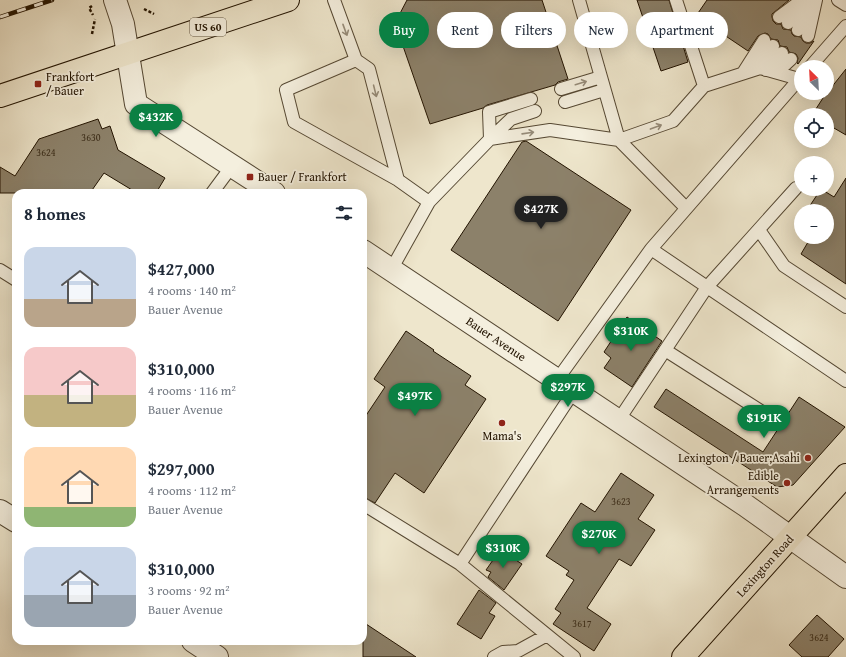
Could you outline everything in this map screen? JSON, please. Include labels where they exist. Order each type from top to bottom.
[{"type":"main road","name":"US 60","points":[[0,96],[288,0]]},
{"type":"main road","name":"Lexington Road","points":[[683,657],[846,475]]},
{"type":"street","points":[[115,0],[123,24],[136,104],[268,189]]},
{"type":"street","name":"Bauer Avenue","points":[[367,254],[745,505],[846,577]]},
{"type":"street","points":[[0,511],[12,518]]},
{"type":"street","points":[[199,645],[217,657]]},
{"type":"lane","points":[[334,0],[356,60],[369,69],[398,180]]},
{"type":"lane","points":[[579,0],[619,140],[686,208]]},
{"type":"lane","points":[[676,0],[704,86]]},
{"type":"lane","points":[[793,27],[802,0]]},
{"type":"lane","points":[[793,27],[808,0]]},
{"type":"lane","points":[[793,27],[813,0]]},
{"type":"lane","points":[[793,27],[816,0]]},
{"type":"lane","points":[[838,0],[846,5]]},
{"type":"lane","points":[[816,60],[846,26]]},
{"type":"lane","points":[[743,73],[778,50]]},
{"type":"lane","points":[[767,70],[778,50]]},
{"type":"lane","points":[[767,70],[778,50]]},
{"type":"lane","points":[[356,60],[286,90],[294,122],[398,180],[429,202]]},
{"type":"lane","points":[[490,139],[550,130],[619,140],[673,121],[704,86],[743,73],[767,70],[794,77]]},
{"type":"lane","points":[[561,89],[601,77]]},
{"type":"lane","points":[[460,564],[565,386],[651,249],[794,85]]},
{"type":"lane","points":[[565,102],[604,90]]},
{"type":"lane","points":[[490,139],[490,112],[531,99]]},
{"type":"lane","points":[[391,270],[429,202],[510,119],[535,111]]},
{"type":"lane","points":[[215,189],[232,166]]},
{"type":"lane","points":[[618,421],[707,287],[794,190]]},
{"type":"lane","points":[[759,230],[784,266],[846,307]]},
{"type":"lane","points":[[651,249],[846,381]]},
{"type":"lane","points":[[0,270],[12,278]]},
{"type":"lane","points":[[666,350],[767,415]]},
{"type":"lane","points":[[367,506],[460,564],[574,657]]},
{"type":"lane","points":[[494,657],[503,652],[518,651],[547,635]]},
{"type":"path","points":[[141,4],[144,10],[154,14]]},
{"type":"path","points":[[92,6],[89,8],[95,20],[92,34]]},
{"type":"building","points":[[407,0],[542,0],[546,12],[501,12],[501,48],[558,48],[568,79],[558,82],[555,85],[430,124],[404,48],[429,48],[429,12],[401,12]]},
{"type":"building","points":[[637,0],[669,0],[673,12],[641,12]]},
{"type":"building","points":[[707,0],[789,0],[772,14],[773,21],[776,24],[781,24],[783,29],[791,30],[794,36],[801,37],[806,43],[814,41],[801,60],[798,60],[796,54],[789,52],[787,47],[780,46],[778,40],[771,39],[768,34],[765,33],[758,36],[748,51],[728,38],[728,12],[699,12]]},
{"type":"building","points":[[653,48],[684,48],[688,62],[661,71]]},
{"type":"building","points":[[846,69],[846,135],[834,128],[834,108],[817,108],[822,100],[834,100],[834,84]]},
{"type":"building","points":[[98,119],[102,129],[110,126],[118,150],[165,178],[158,189],[130,189],[104,173],[93,189],[12,189],[12,193],[0,193],[0,167],[15,176],[39,139]]},
{"type":"building","points":[[526,141],[631,210],[558,321],[451,250],[522,142]]},
{"type":"building","points":[[846,178],[846,284],[801,254],[807,244],[834,244],[834,204],[811,204],[816,196],[834,197]]},
{"type":"building","points":[[627,317],[662,341],[632,387],[604,368],[611,358],[604,352]]},
{"type":"building","points":[[406,331],[471,376],[465,385],[486,399],[424,493],[395,473],[375,503],[367,499],[367,414],[385,387],[374,379]]},
{"type":"building","points":[[666,389],[763,452],[799,397],[845,427],[793,485],[777,487],[654,407]]},
{"type":"building","points":[[621,473],[654,495],[638,519],[655,530],[631,566],[619,559],[587,608],[611,624],[594,651],[553,624],[561,613],[555,609],[574,580],[566,575],[569,571],[546,556],[581,503],[595,512]]},
{"type":"building","points":[[500,550],[522,564],[504,590],[488,577],[491,572],[486,570]]},
{"type":"building","points":[[479,590],[496,603],[489,613],[495,616],[481,639],[457,624]]},
{"type":"building","points":[[817,615],[844,639],[828,657],[802,657],[789,645]]},
{"type":"building","points":[[367,625],[416,657],[363,657],[363,645],[367,645]]},
{"type":"railway","points":[[0,17],[52,0]]},
{"type":"place","name":"Frankfort / Bauer","points":[[38,84]]},
{"type":"place","name":"Bauer / Frankfort","points":[[250,177]]},
{"type":"place","name":"Mama's","points":[[502,423]]},
{"type":"place","name":"Lexington / Bauer;Asahi","points":[[808,458]]},
{"type":"place","name":"Edible Arrangements","points":[[787,483]]}]
